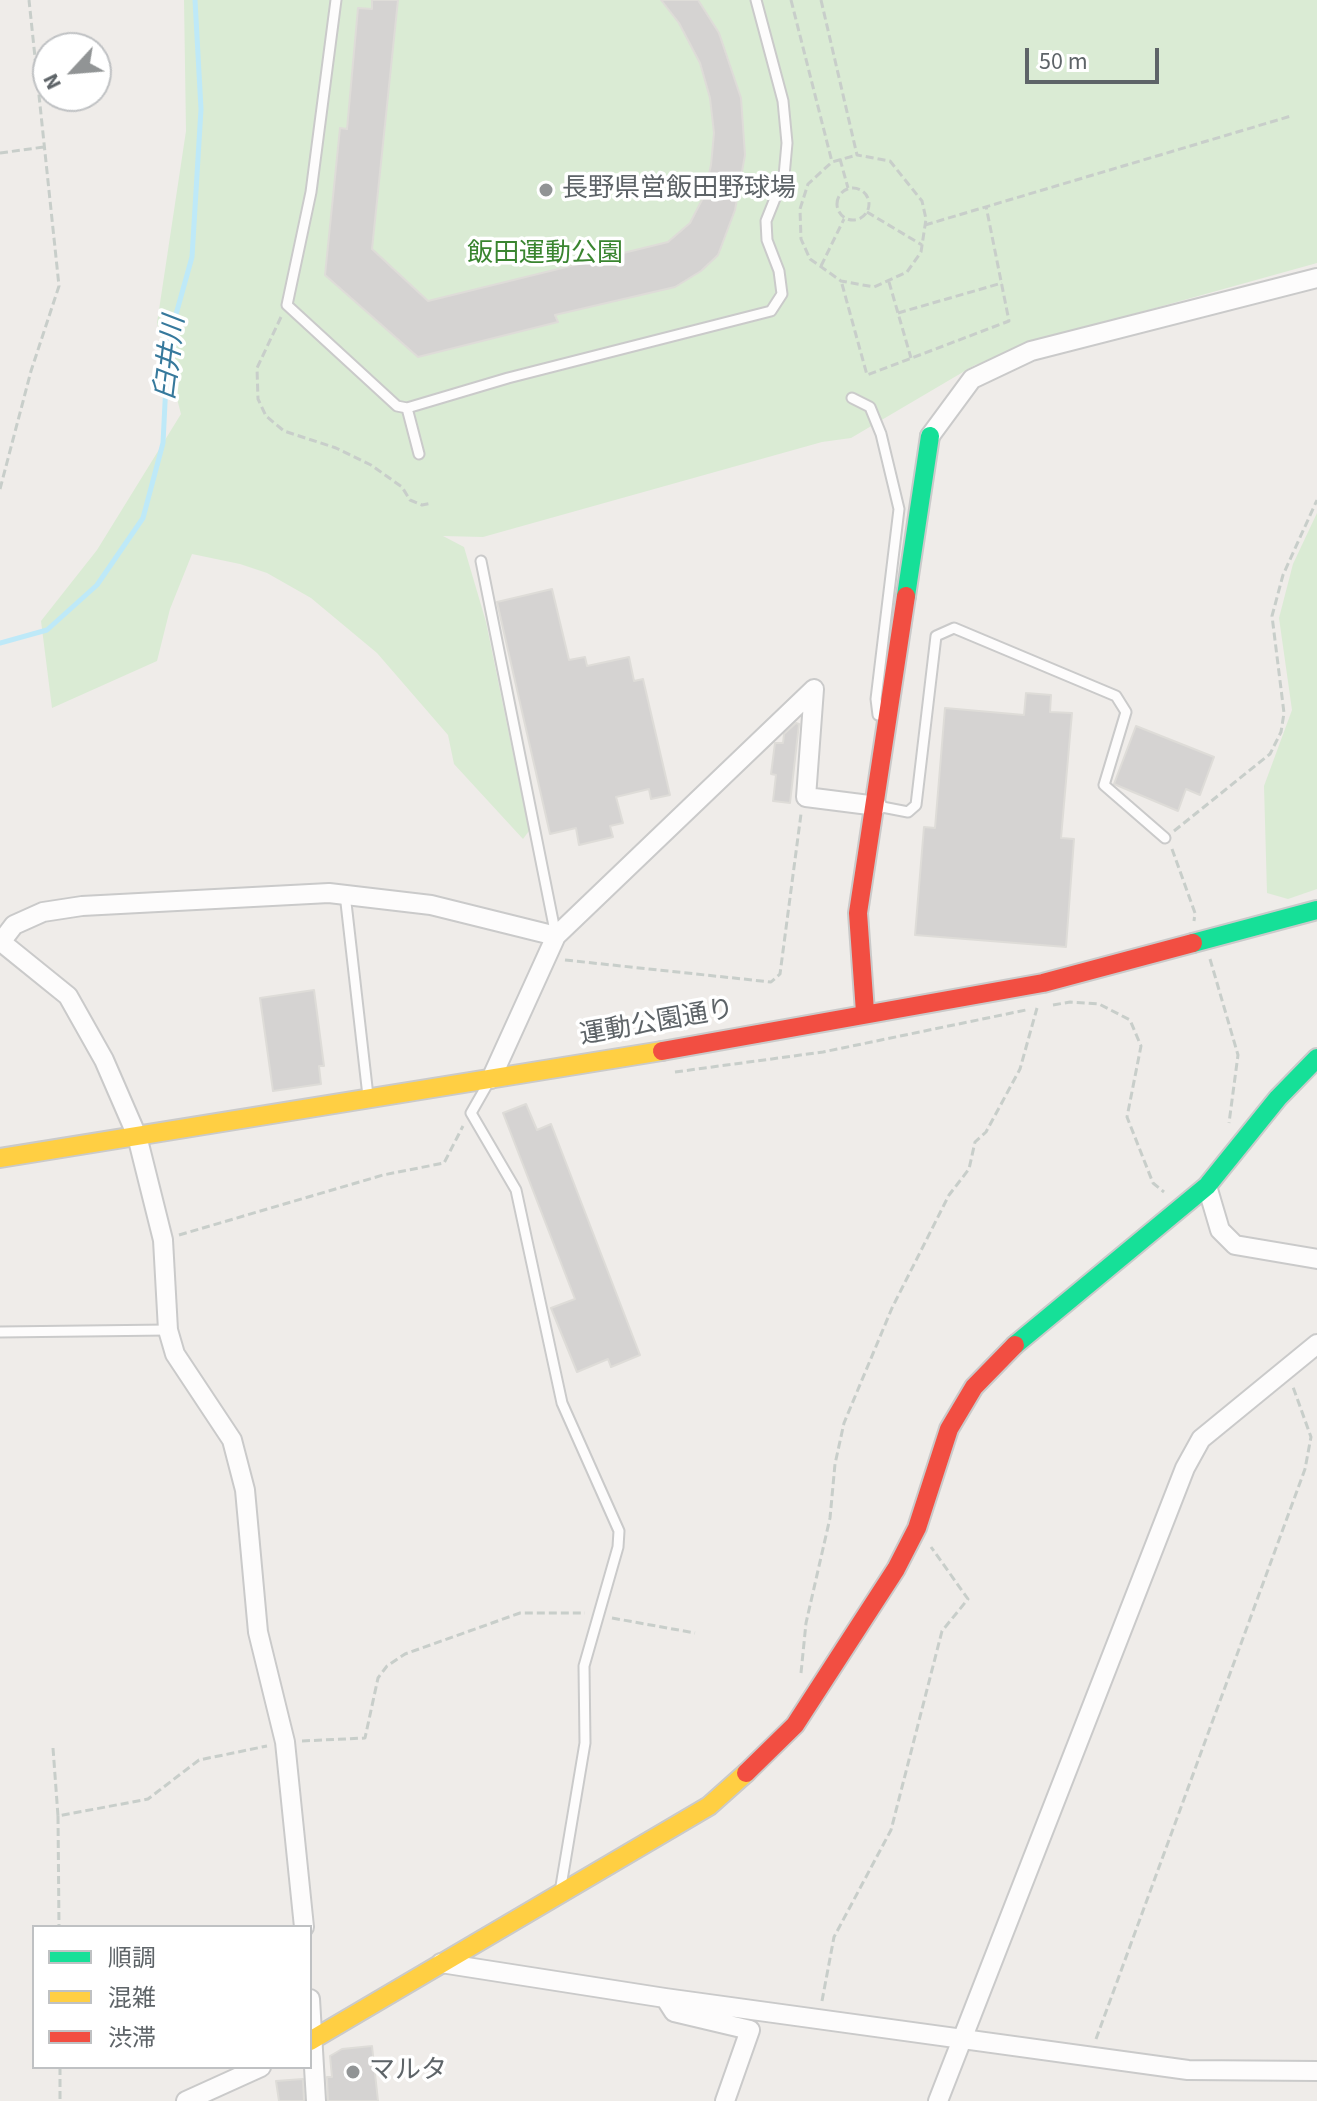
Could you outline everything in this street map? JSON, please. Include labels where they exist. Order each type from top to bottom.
[{"type":"street","points":[[865,1012],[858,913],[877,806],[930,436],[972,379],[1031,351],[1317,278]]},
{"type":"street","points":[[491,1079],[556,936],[814,689],[806,797],[877,806]]},
{"type":"street","points":[[304,1925],[285,1742],[258,1632],[245,1490],[232,1440],[175,1354],[168,1330],[163,1240],[137,1136],[104,1060],[68,996],[0,942],[14,925],[43,912],[82,906],[345,894],[431,905],[556,936]]},
{"type":"street","name":"運動公園通り","points":[[0,1158],[491,1079],[1043,983],[1317,910]]},
{"type":"street","points":[[316,2101],[312,2040],[438,1962],[709,1806],[775,1748],[795,1725],[896,1569],[917,1528],[949,1429],[974,1387],[1025,1334],[1207,1186],[1278,1098],[1317,1058]]},
{"type":"street","points":[[1207,1186],[1220,1230],[1235,1245],[1317,1259]]},
{"type":"street","points":[[938,2101],[964,2041],[1139,1579],[1185,1468],[1201,1439],[1317,1344]]},
{"type":"street","points":[[438,1962],[665,1998],[1188,2070],[1317,2071]]},
{"type":"street","points":[[665,1998],[674,2012],[750,2030],[725,2101]]},
{"type":"street","points":[[186,2101],[257,2069]]},
{"type":"lane","points":[[336,0],[311,192],[287,305],[397,406],[407,408],[508,378],[771,311],[782,294],[779,271],[767,240],[766,221],[784,176],[787,143],[783,101],[756,0]]},
{"type":"lane","points":[[852,398],[870,407],[881,434],[899,509],[876,699],[884,754]]},
{"type":"lane","points":[[407,408],[419,454]]},
{"type":"lane","points":[[481,561],[556,936]]},
{"type":"lane","points":[[877,806],[908,812],[916,805],[936,636],[954,628],[1116,696],[1126,712],[1104,785],[1165,838]]},
{"type":"lane","points":[[345,894],[368,1099]]},
{"type":"lane","points":[[491,1079],[471,1113],[516,1190],[562,1403],[619,1531],[584,1666],[585,1743],[560,1893]]},
{"type":"lane","points":[[0,1332],[168,1330]]},
{"type":"path","points":[[0,489],[31,371],[59,286],[29,0]]},
{"type":"path","points":[[791,0],[832,162]]},
{"type":"path","points":[[821,0],[857,155]]},
{"type":"path","points":[[925,225],[1291,116]]},
{"type":"path","points":[[0,153],[44,147]]},
{"type":"path","points":[[857,155],[890,161],[922,201],[925,225],[922,245],[907,272],[889,282],[859,287],[841,281],[810,259],[801,239],[800,209],[808,184],[832,162],[840,159],[857,155]]},
{"type":"path","points":[[840,159],[848,188]]},
{"type":"path","points":[[855,187],[864,193],[871,205],[858,220],[844,219],[837,199],[848,188],[855,187]]},
{"type":"path","points":[[841,281],[867,375],[1009,321],[986,206]]},
{"type":"path","points":[[867,212],[922,245]]},
{"type":"path","points":[[820,267],[844,219]]},
{"type":"path","points":[[889,282],[911,358]]},
{"type":"path","points":[[898,313],[1003,283]]},
{"type":"path","points":[[287,305],[257,368],[258,399],[266,416],[284,431],[336,448],[371,465],[402,487],[410,500],[422,505],[432,503]]},
{"type":"path","points":[[1194,921],[1195,913],[1184,879],[1165,838],[1270,754],[1281,732],[1284,713],[1272,616],[1283,575],[1317,500]]},
{"type":"path","points":[[545,958],[771,982],[780,974],[802,806],[806,797]]},
{"type":"path","points":[[1204,941],[1238,1055],[1229,1125]]},
{"type":"path","points":[[667,1074],[823,1052],[1070,1002],[1099,1004],[1130,1020],[1141,1046],[1127,1117],[1153,1183],[1160,1191],[1171,1193]]},
{"type":"path","points":[[800,1681],[806,1623],[830,1518],[835,1464],[844,1423],[892,1308],[949,1195],[969,1169],[975,1142],[986,1132],[1020,1069],[1037,1008]]},
{"type":"path","points":[[163,1240],[383,1175],[444,1163],[471,1113]]},
{"type":"path","points":[[1089,2057],[1305,1469],[1311,1437],[1285,1370]]},
{"type":"path","points":[[819,2020],[834,1937],[891,1830],[942,1631],[968,1599],[917,1528]]},
{"type":"path","points":[[58,1816],[148,1799],[199,1760],[285,1742],[365,1738],[378,1678],[387,1666],[405,1654],[520,1613],[567,1610],[695,1633]]},
{"type":"path","points":[[53,1748],[58,1816],[59,1925]]},
{"type":"path","points":[[60,2069],[60,2101]]},
{"type":"green space","name":"飯田運動公園","points":[[184,0],[1317,0],[1317,263],[1105,322],[975,365],[851,438],[822,442],[483,537],[443,536],[464,547],[486,622],[529,831],[523,839],[454,764],[448,735],[377,653],[311,598],[267,573],[240,564],[192,554],[170,609],[157,661],[52,708],[41,621],[97,550],[181,414],[157,323],[186,131]]},
{"type":"green space","points":[[1317,513],[1317,889],[1288,899],[1267,893],[1264,786],[1292,710],[1279,618],[1293,564]]},
{"type":"building","points":[[372,0],[398,0],[372,249],[428,301],[668,242],[690,223],[704,196],[711,165],[714,133],[710,98],[700,63],[679,23],[661,0],[698,0],[719,33],[741,98],[745,155],[735,210],[718,255],[701,271],[675,287],[555,315],[558,322],[418,357],[325,275],[340,128],[347,129],[358,8],[372,9]]},
{"type":"building","points":[[552,589],[569,660],[585,657],[587,666],[629,657],[634,681],[643,679],[670,795],[651,799],[649,789],[616,797],[623,823],[610,826],[613,837],[579,845],[576,828],[550,834],[497,602]]},
{"type":"building","points":[[1026,693],[1051,695],[1050,712],[1072,713],[1061,838],[1074,839],[1066,947],[915,935],[924,827],[935,828],[945,708],[1024,715]]},
{"type":"building","points":[[796,723],[799,724],[790,803],[773,801],[776,775],[771,774],[775,743],[783,743],[784,734]]},
{"type":"building","points":[[1136,726],[1214,757],[1200,795],[1186,789],[1178,811],[1114,784]]},
{"type":"building","points":[[314,990],[324,1066],[319,1066],[321,1084],[273,1091],[260,998]]},
{"type":"building","points":[[526,1104],[537,1130],[551,1124],[640,1355],[611,1367],[608,1359],[577,1372],[551,1308],[575,1299],[503,1113]]},
{"type":"building","name":"マルタ","points":[[372,2046],[378,2101],[328,2101],[327,2077],[332,2077],[330,2056],[342,2049]]},
{"type":"building","points":[[303,2079],[304,2101],[279,2101],[276,2081]]},
{"type":"waterway","name":"臼井川","points":[[0,643],[47,630],[97,585],[143,518],[163,443],[168,343],[192,257],[201,109],[195,0]]},
{"type":"traffic: fast","points":[[906,596],[930,436]]},
{"type":"traffic: fast","points":[[1193,943],[1317,910]]},
{"type":"traffic: fast","points":[[1015,1345],[1207,1186],[1278,1098],[1317,1058]]},
{"type":"traffic: slow","points":[[0,1158],[662,1051]]},
{"type":"traffic: slow","points":[[312,2040],[709,1806],[746,1773]]},
{"type":"traffic: jam","points":[[865,1012],[858,913],[906,596]]},
{"type":"traffic: jam","points":[[662,1051],[1043,983],[1193,943]]},
{"type":"traffic: jam","points":[[746,1773],[795,1725],[896,1569],[917,1528],[949,1429],[974,1387],[1015,1345]]},
{"type":"place","name":"長野県営飯田野球場","points":[[546,190]]},
{"type":"place","name":"マルタ","points":[[353,2072]]}]
